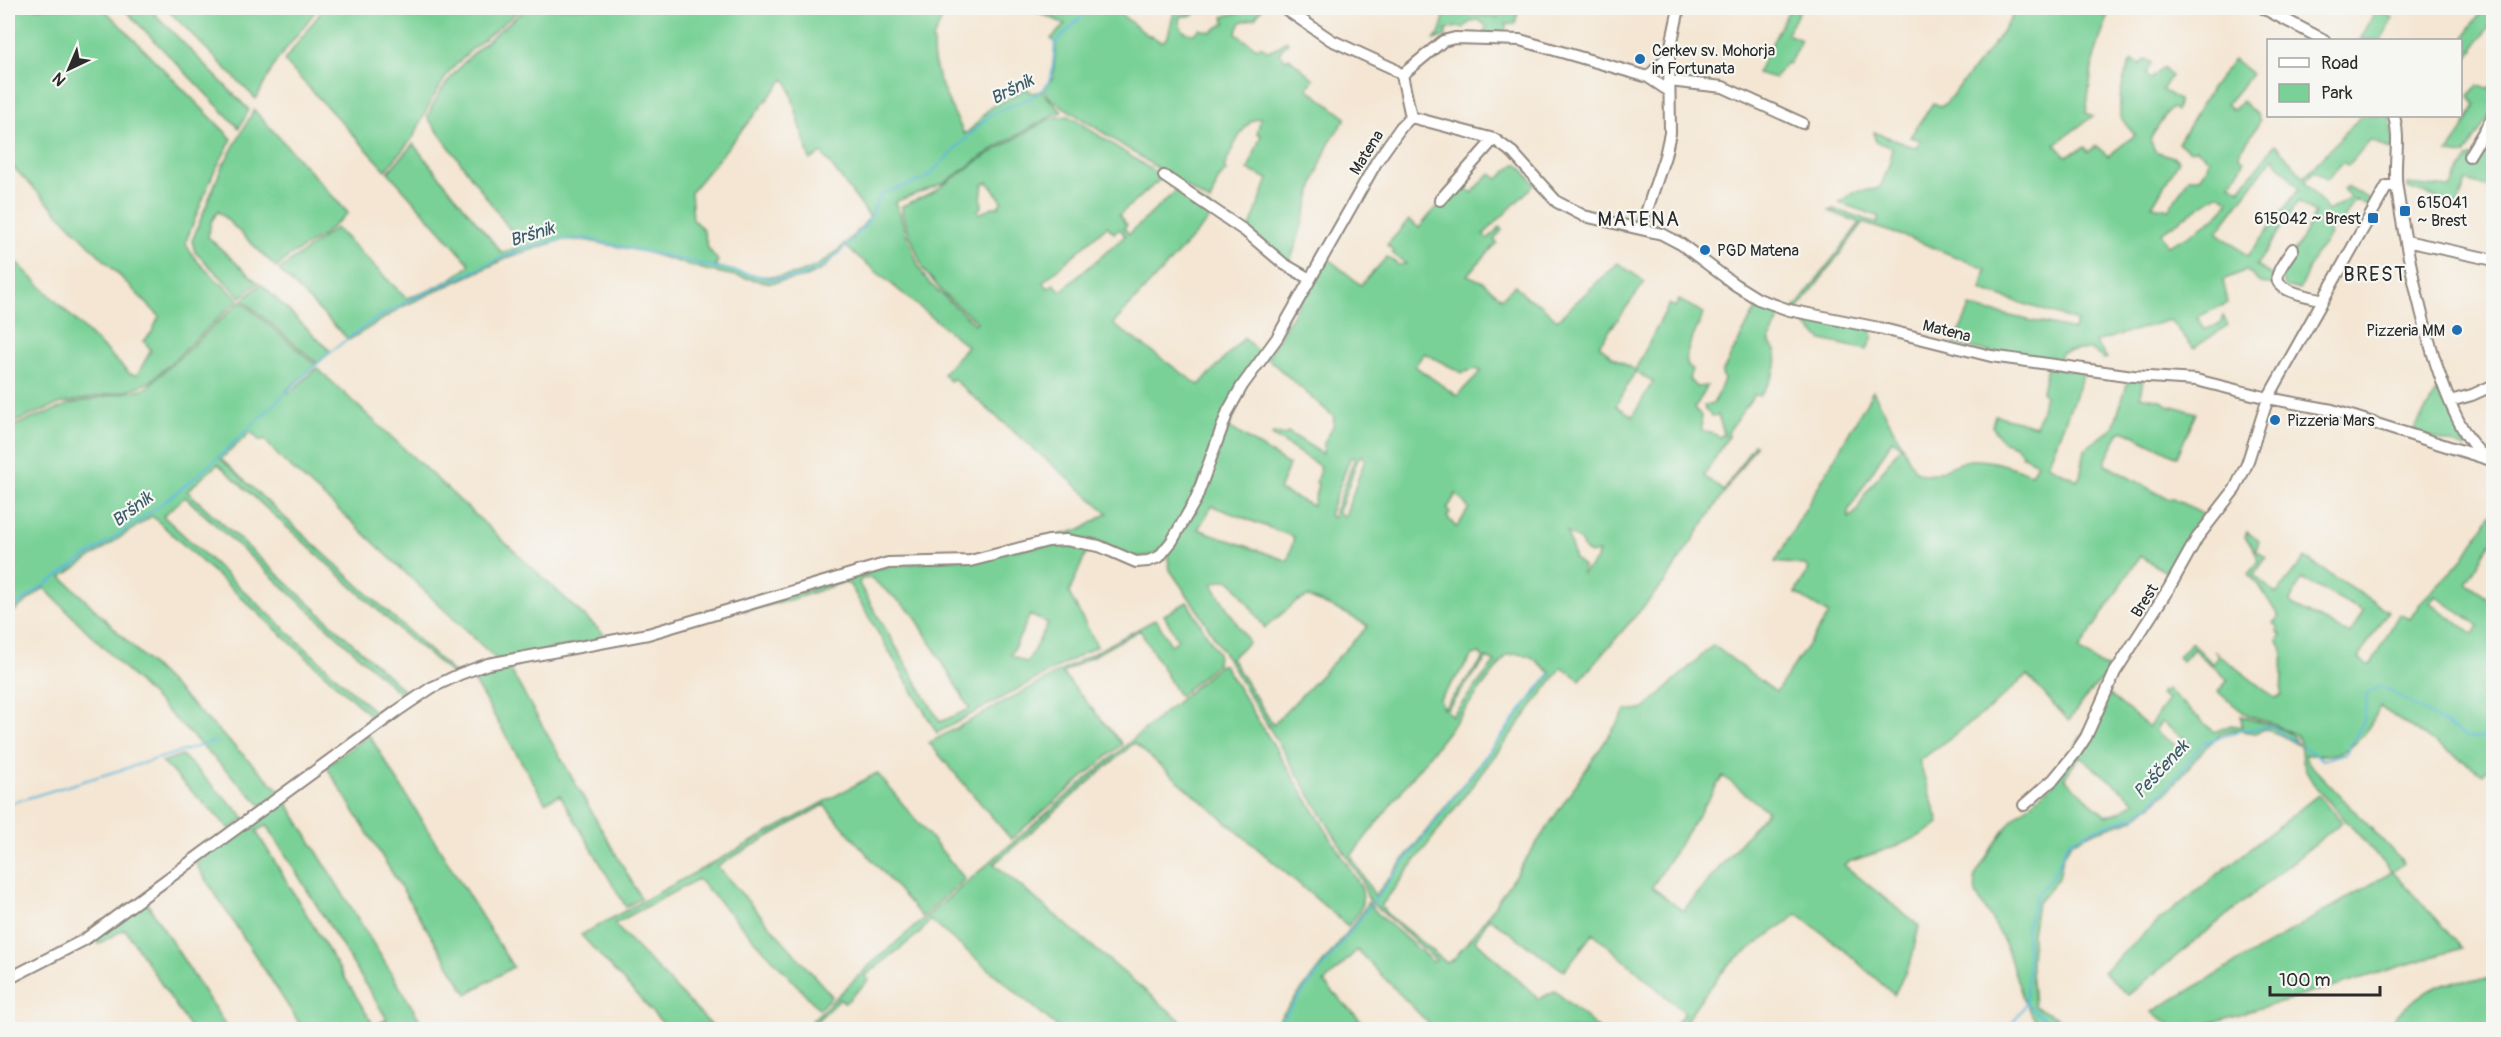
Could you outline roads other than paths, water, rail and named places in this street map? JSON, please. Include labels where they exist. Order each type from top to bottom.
[{"type":"street","points":[[1284,8],[1331,40],[1392,68],[1402,75],[1411,117]]},
{"type":"street","points":[[1641,228],[1670,133],[1669,55],[1679,8]]},
{"type":"street","points":[[2263,8],[2322,39]]},
{"type":"street","points":[[1402,75],[1443,41],[1478,38],[1520,40],[1648,77],[1669,86],[1723,87],[1802,123]]},
{"type":"street","points":[[1648,77],[1669,55]]},
{"type":"street","points":[[2469,156],[2493,116]]},
{"type":"street","name":"Matena","points":[[8,979],[84,940],[397,711],[431,688],[460,674],[488,664],[648,634],[888,563],[960,562],[1048,541],[1066,540],[1099,546],[1136,561],[1148,561],[1159,557],[1172,541],[1196,499],[1228,411],[1242,386],[1277,338],[1377,160],[1411,117],[1494,139],[1513,153],[1564,207],[1584,216],[1662,234],[1681,244],[1758,299],[1789,310],[1879,328],[1991,356],[2133,376],[2196,380],[2268,398]]},
{"type":"street","points":[[2394,117],[2398,145],[2396,186],[2420,307],[2450,401],[2470,440],[2490,459]]},
{"type":"street","points":[[1440,200],[1494,139]]},
{"type":"street","points":[[1164,176],[1245,231],[1284,264],[1310,279]]},
{"type":"street","name":"Brest","points":[[2024,805],[2054,779],[2086,737],[2115,672],[2169,588],[2197,538],[2235,489],[2247,464],[2268,398],[2387,186],[2396,186]]},
{"type":"street","points":[[2406,241],[2493,260]]},
{"type":"street","points":[[2293,249],[2278,275],[2278,282],[2284,289],[2323,300]]},
{"type":"street","points":[[2450,401],[2472,395],[2493,385]]},
{"type":"street","points":[[2268,398],[2332,410],[2490,459]]},
{"type":"waterway","name":"Bršnik","points":[[8,611],[176,493],[220,456],[321,360],[365,326],[404,303],[502,258],[555,241],[586,239],[771,279],[799,277],[820,268],[856,236],[870,218],[882,194],[925,179],[991,114],[1032,97],[1047,86],[1052,72],[1055,44],[1089,8]]},
{"type":"waterway","points":[[1274,1030],[1551,672]]},
{"type":"waterway","name":"Peščenek","points":[[2302,746],[2323,760],[2346,753],[2364,721],[2367,693],[2382,686],[2467,737],[2494,739]]},
{"type":"waterway","name":"Peščenek","points":[[2007,1030],[2026,1004],[2028,963],[2026,927],[2037,895],[2055,872],[2069,841],[2098,828],[2136,816],[2168,787],[2202,744],[2238,731],[2271,726],[2296,742]]},
{"type":"waterway","points":[[8,804],[216,741]]},
{"type":"waterway","points":[[2026,1004],[2059,1030]]},
{"type":"place","name":"Cerkev sv. Mohorja in Fortunata","points":[[1640,59]]},
{"type":"place","name":"615041 ~ Brest","points":[[2405,211]]},
{"type":"place","name":"615042 ~ Brest","points":[[2373,218]]},
{"type":"place","name":"PGD Matena","points":[[1705,250]]},
{"type":"place","name":"Pizzeria MM","points":[[2457,330]]},
{"type":"place","name":"Pizzeria Mars","points":[[2275,420]]},
{"type":"district","name":"MATENA","points":[[1639,219]]},
{"type":"district","name":"BREST","points":[[2375,274]]}]
